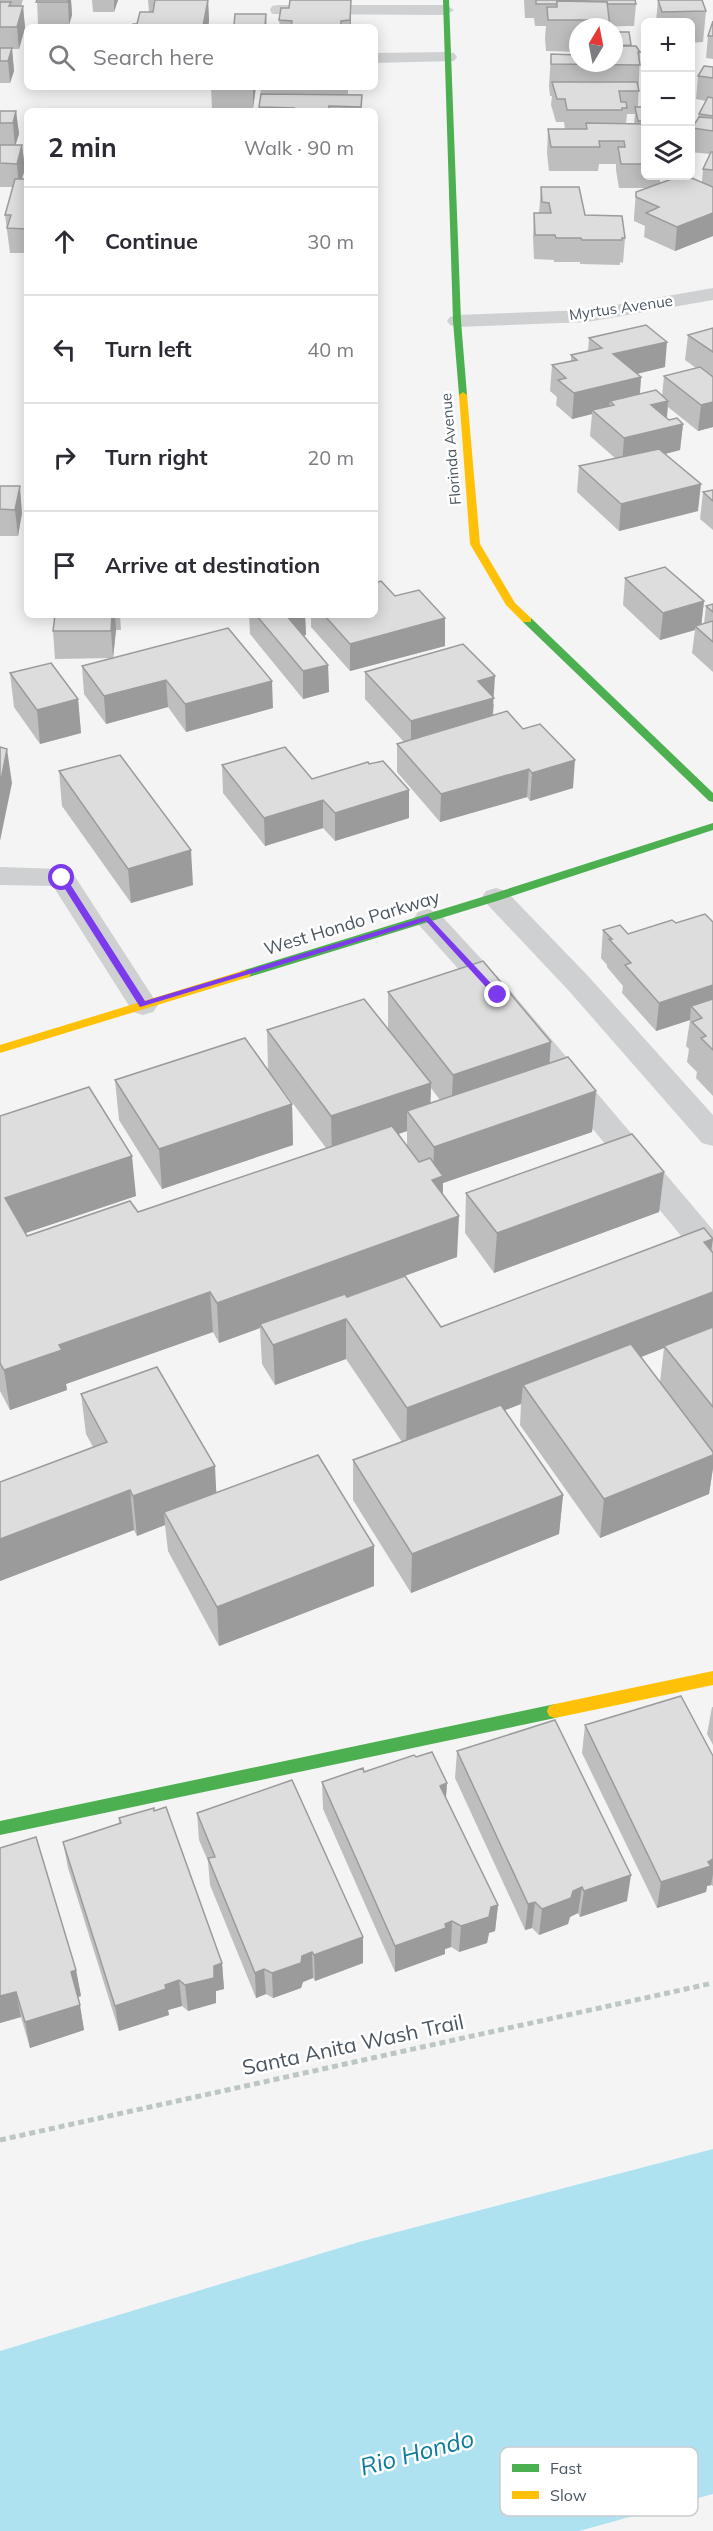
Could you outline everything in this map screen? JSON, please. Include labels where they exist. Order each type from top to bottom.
[{"type":"street","points":[[278,10],[446,5]]},
{"type":"street","name":"Florinda Avenue","points":[[446,5],[457,321],[475,544],[511,605],[713,800]]},
{"type":"street","points":[[378,58],[448,57]]},
{"type":"street","name":"Myrtus Avenue","points":[[457,321],[587,316],[713,294]]},
{"type":"street","name":"West Hondo Parkway","points":[[0,1050],[496,897],[713,826]]},
{"type":"street","points":[[0,876],[62,878],[143,1005]]},
{"type":"street","points":[[496,897],[579,984],[713,1135]]},
{"type":"street","points":[[428,918],[498,995],[713,1252]]},
{"type":"street","points":[[0,1828],[713,1678]]},
{"type":"path","name":"Santa Anita Wash Trail","points":[[0,2140],[713,1983]]},
{"type":"water","name":"Rio Hondo","points":[[713,2149],[713,2494],[698,2498],[698,2447],[500,2447],[500,2516],[633,2516],[579,2531],[0,2531],[0,2351],[359,2242]]},
{"type":"building","points":[[37,0],[68,0],[68,2],[36,2]]},
{"type":"building","points":[[155,0],[208,0],[203,24],[137,24],[140,12],[153,12]]},
{"type":"building","points":[[290,0],[351,0],[350,20],[341,21],[341,24],[292,24],[292,21],[279,20],[281,8],[289,8]]},
{"type":"building","points":[[536,0],[635,0],[636,4],[557,1],[557,4],[536,4]]},
{"type":"building","points":[[658,0],[702,0],[706,11],[662,12]]},
{"type":"building","points":[[557,1],[607,2],[609,18],[548,20],[547,7],[557,7]]},
{"type":"building","points":[[0,2],[11,2],[9,6],[23,6],[17,27],[0,27]]},
{"type":"building","points":[[235,14],[266,14],[265,24],[234,24]]},
{"type":"building","points":[[713,21],[713,36],[708,36]]},
{"type":"building","points":[[623,32],[629,32],[631,45],[623,45]]},
{"type":"building","points":[[623,46],[636,46],[640,52],[638,52],[640,65],[623,65]]},
{"type":"building","points":[[0,48],[12,48],[8,61],[0,61]]},
{"type":"building","points":[[551,54],[569,55],[569,64],[551,64]]},
{"type":"building","points":[[704,66],[713,67],[713,78],[698,76]]},
{"type":"building","points":[[552,82],[637,82],[639,91],[619,91],[621,102],[626,102],[627,108],[622,108],[622,110],[567,110],[565,99],[557,99]]},
{"type":"building","points":[[261,94],[362,95],[361,107],[259,107]]},
{"type":"building","points":[[708,97],[713,98],[713,116],[699,114]]},
{"type":"building","points":[[635,107],[641,107],[641,121],[638,121]]},
{"type":"building","points":[[0,111],[16,111],[13,123],[0,123]]},
{"type":"building","points":[[699,117],[713,118],[713,131],[695,128]]},
{"type":"building","points":[[586,123],[641,124],[641,164],[621,164],[618,147],[625,147],[624,141],[599,141],[600,147],[551,147],[548,129],[587,129]]},
{"type":"building","points":[[0,145],[22,145],[17,164],[0,163]]},
{"type":"building","points":[[713,152],[713,170],[703,169]]},
{"type":"building","points":[[15,179],[24,179],[24,229],[7,228],[11,215],[5,215]]},
{"type":"building","points":[[695,179],[713,187],[713,213],[677,227],[646,213],[659,207],[636,197],[636,192],[669,180]]},
{"type":"building","points":[[541,187],[579,187],[585,215],[622,216],[625,238],[622,240],[582,240],[581,238],[556,238],[555,235],[535,235],[534,213],[551,213],[549,203],[542,202]]},
{"type":"building","points":[[646,325],[667,342],[613,354],[641,377],[574,393],[558,380],[566,378],[552,365],[577,360],[571,355],[602,348],[589,338]]},
{"type":"building","points":[[713,328],[713,352],[688,335]]},
{"type":"building","points":[[700,367],[713,377],[713,402],[701,405],[664,376]]},
{"type":"building","points":[[656,390],[668,401],[651,405],[669,420],[677,418],[683,424],[624,438],[592,410],[614,405],[610,401]]},
{"type":"building","points":[[659,449],[701,484],[621,504],[579,466]]},
{"type":"building","points":[[0,486],[20,486],[15,510],[0,509]]},
{"type":"building","points":[[713,490],[713,501],[703,492]]},
{"type":"building","points":[[665,567],[704,601],[663,613],[625,578]]},
{"type":"building","points":[[381,581],[395,596],[419,590],[445,618],[350,644],[327,618],[378,618],[378,582]]},
{"type":"building","points":[[713,604],[713,612],[706,606]]},
{"type":"building","points":[[55,618],[112,618],[111,631],[53,631]]},
{"type":"building","points":[[259,618],[289,618],[328,665],[303,671]]},
{"type":"building","points":[[713,621],[713,642],[695,626]]},
{"type":"building","points":[[228,628],[272,681],[185,704],[166,680],[104,696],[82,666]]},
{"type":"building","points":[[463,644],[495,676],[478,681],[494,698],[411,721],[365,672]]},
{"type":"building","points":[[51,663],[78,699],[37,710],[10,673]]},
{"type":"building","points":[[507,711],[523,729],[540,724],[575,760],[532,773],[529,769],[441,794],[397,744]]},
{"type":"building","points":[[0,747],[7,749],[0,785]]},
{"type":"building","points":[[285,747],[312,779],[368,762],[369,764],[383,761],[409,790],[335,813],[323,800],[264,818],[222,765]]},
{"type":"building","points":[[120,755],[191,850],[128,869],[59,771]]},
{"type":"building","points":[[705,914],[713,922],[713,985],[659,1003],[625,965],[631,963],[603,930],[620,925],[628,934],[672,920],[676,923]]},
{"type":"building","points":[[483,961],[551,1042],[453,1075],[388,992]]},
{"type":"building","points":[[364,999],[431,1083],[331,1116],[267,1030]]},
{"type":"building","points":[[713,999],[713,1050],[701,1038],[706,1036],[692,1022],[702,1018],[691,1006]]},
{"type":"building","points":[[245,1038],[292,1104],[159,1149],[115,1080]]},
{"type":"building","points":[[568,1057],[596,1091],[434,1147],[407,1111]]},
{"type":"building","points":[[89,1087],[132,1156],[5,1198],[27,1236],[130,1201],[138,1212],[392,1126],[419,1162],[430,1158],[443,1176],[432,1180],[459,1216],[217,1303],[210,1292],[59,1345],[62,1350],[4,1370],[0,1363],[0,1116]]},
{"type":"building","points":[[632,1134],[664,1172],[497,1233],[466,1193]]},
{"type":"building","points":[[704,1228],[713,1239],[704,1242],[713,1253],[713,1292],[407,1408],[346,1319],[273,1345],[260,1324],[405,1276],[441,1327]]},
{"type":"building","points":[[713,1327],[713,1407],[664,1346]]},
{"type":"building","points":[[631,1344],[713,1455],[604,1499],[523,1385]]},
{"type":"building","points":[[157,1367],[215,1466],[133,1496],[130,1490],[0,1539],[0,1482],[107,1442],[81,1394]]},
{"type":"building","points":[[501,1405],[563,1495],[412,1554],[353,1460]]},
{"type":"building","points":[[318,1455],[374,1546],[217,1607],[164,1512]]},
{"type":"building","points":[[681,1696],[713,1756],[713,1859],[708,1862],[711,1866],[661,1882],[585,1725]]},
{"type":"building","points":[[555,1720],[631,1875],[584,1891],[582,1887],[573,1891],[571,1898],[542,1909],[535,1902],[528,1904],[457,1751]]},
{"type":"building","points":[[432,1752],[447,1783],[440,1786],[498,1905],[491,1907],[489,1917],[461,1926],[452,1921],[445,1924],[446,1928],[395,1946],[322,1782],[363,1768],[364,1772],[414,1755],[416,1757]]},
{"type":"building","points":[[292,1780],[363,1937],[314,1955],[312,1952],[302,1956],[301,1963],[272,1973],[264,1969],[255,1973],[208,1858],[215,1857],[197,1813]]},
{"type":"building","points":[[166,1807],[222,1963],[214,1966],[214,1978],[185,1985],[179,1980],[165,1985],[166,1989],[115,2006],[63,1842],[121,1823],[119,1818]]},
{"type":"building","points":[[36,1837],[76,1970],[71,1972],[80,2005],[25,2022],[16,1992],[0,1996],[0,1848]]},
{"type":"traffic: fast","points":[[446,0],[457,321],[463,395]]},
{"type":"traffic: fast","points":[[527,620],[713,799]]},
{"type":"traffic: fast","points":[[245,974],[496,897],[713,826]]},
{"type":"traffic: fast","points":[[0,1828],[555,1711]]},
{"type":"traffic: slow","points":[[463,395],[475,544],[511,605],[527,620]]},
{"type":"traffic: slow","points":[[0,1049],[245,974]]},
{"type":"traffic: slow","points":[[555,1711],[713,1678]]},
{"type":"route","points":[[62,878],[143,1005],[428,918],[498,995]]}]
